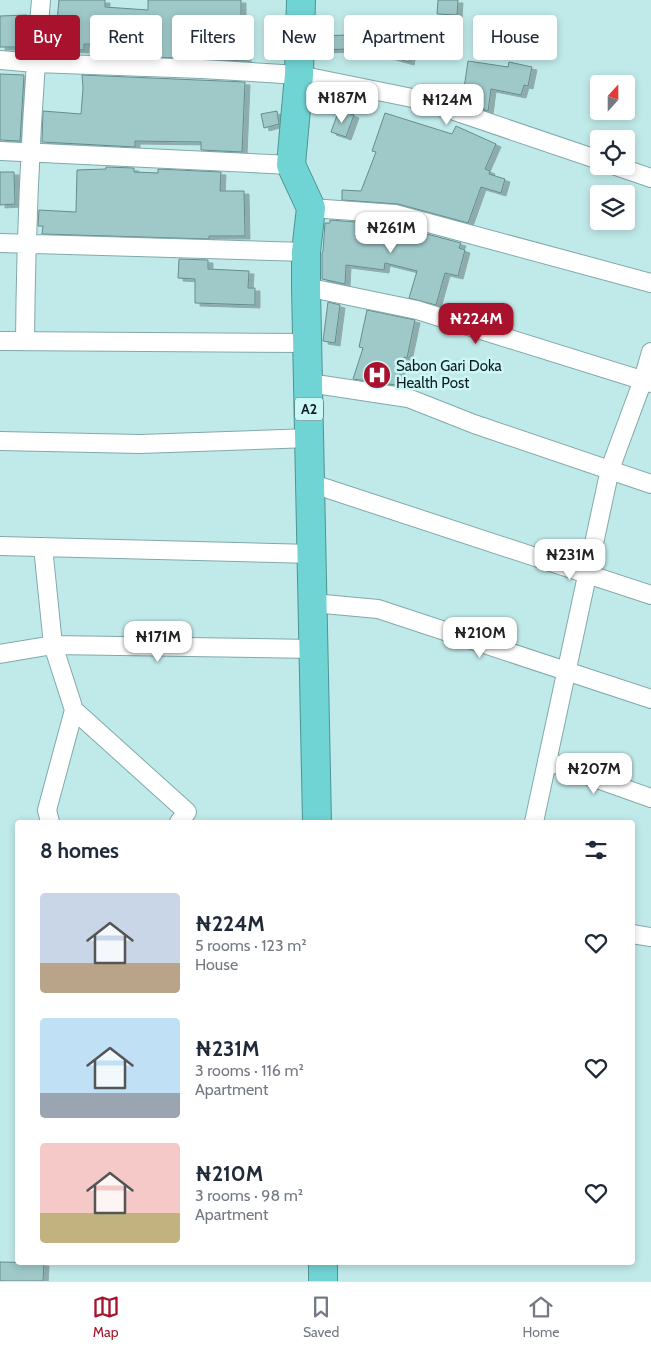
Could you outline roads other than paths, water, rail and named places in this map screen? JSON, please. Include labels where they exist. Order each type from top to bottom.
[{"type":"highway","points":[[301,0],[299,75],[291,166],[311,208]]},
{"type":"highway","name":"A2","points":[[311,208],[306,252],[306,287],[317,820]]},
{"type":"highway","points":[[323,1265],[323,1281]]},
{"type":"street","points":[[25,341],[26,244],[30,152],[41,0]]},
{"type":"street","points":[[0,60],[299,75],[422,100],[590,157]]},
{"type":"street","points":[[0,150],[291,166]]},
{"type":"street","points":[[635,173],[651,178]]},
{"type":"street","points":[[311,208],[395,214],[651,283]]},
{"type":"street","points":[[0,243],[306,252]]},
{"type":"street","points":[[306,287],[417,310],[647,382]]},
{"type":"street","points":[[0,340],[308,343]]},
{"type":"street","points":[[534,820],[610,470],[647,382],[651,352]]},
{"type":"street","points":[[309,383],[408,398],[474,424],[651,484]]},
{"type":"street","points":[[0,441],[140,444],[310,438]]},
{"type":"street","points":[[310,483],[651,595]]},
{"type":"street","points":[[0,546],[312,554]]},
{"type":"street","points":[[43,547],[53,645],[74,710],[187,812],[181,820]]},
{"type":"street","points":[[313,603],[378,609],[651,699]]},
{"type":"street","points":[[0,654],[53,645],[314,649]]},
{"type":"street","points":[[50,820],[47,810],[74,710]]},
{"type":"street","points":[[547,761],[651,798]]},
{"type":"street","points":[[635,935],[651,938]]},
{"type":"place","name":"Sabon Gari Doka Health Post","points":[[377,375]]}]
